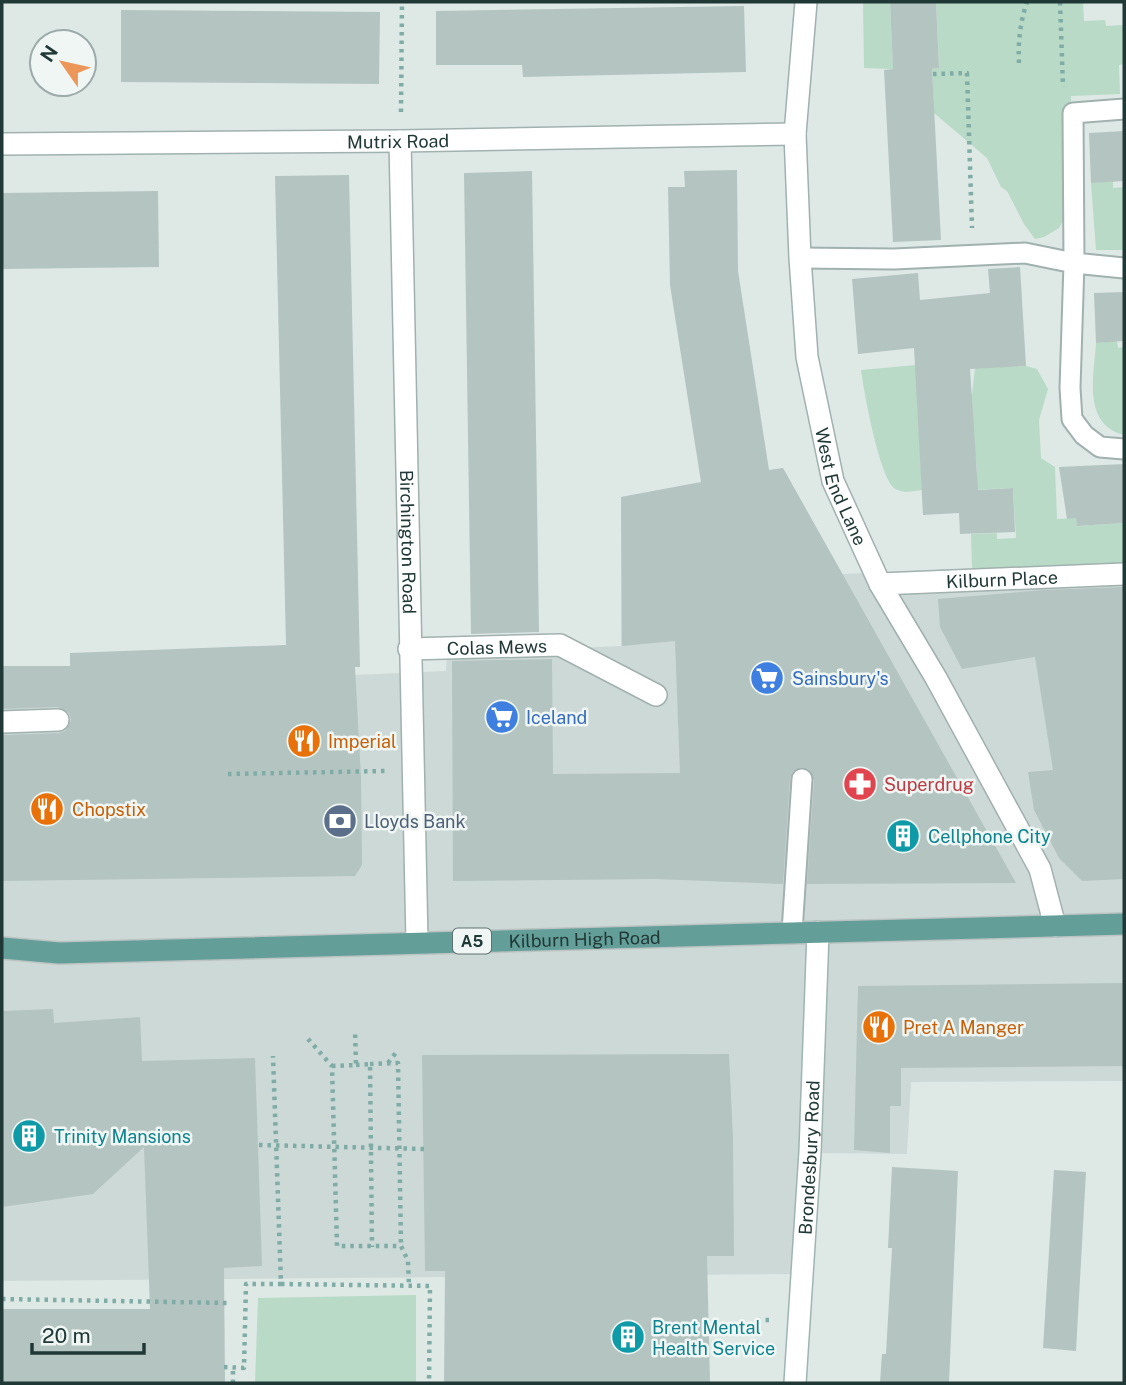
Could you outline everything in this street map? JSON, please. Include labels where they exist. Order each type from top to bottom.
[{"type":"main road","name":"Kilburn High Road","points":[[2,948],[60,953],[1124,924]]},
{"type":"street","name":"West End Lane","points":[[806,2],[794,134],[800,258],[807,357],[833,481],[880,584],[936,678],[1040,869],[1055,926]]},
{"type":"street","name":"Mutrix Road","points":[[2,144],[794,134]]},
{"type":"street","name":"Birchington Road","points":[[400,141],[416,942]]},
{"type":"street","name":"Kilburn Place","points":[[880,584],[1124,574]]},
{"type":"street","name":"Colas Mews","points":[[409,649],[560,645],[656,695]]},
{"type":"street","points":[[2,722],[58,720]]},
{"type":"street","name":"Brondesbury Road","points":[[795,1383],[810,1152],[818,932]]},
{"type":"lane","points":[[1124,109],[1073,113],[1074,263],[1070,388],[1072,419],[1084,435],[1100,447],[1124,449]]},
{"type":"lane","points":[[800,258],[894,259],[1025,253],[1074,263],[1124,268]]},
{"type":"lane","points":[[792,932],[803,779]]},
{"type":"path","points":[[400,141],[401,2]]},
{"type":"path","points":[[1019,63],[1018,41],[1027,2]]},
{"type":"path","points":[[1060,2],[1063,99],[1073,113]]},
{"type":"path","points":[[933,74],[967,73],[974,257]]},
{"type":"path","points":[[228,774],[412,770]]},
{"type":"path","points":[[355,1030],[356,1065]]},
{"type":"path","points":[[307,1039],[332,1066],[337,1246],[401,1246]]},
{"type":"path","points":[[387,1064],[398,1051]]},
{"type":"path","points":[[273,1056],[281,1284]]},
{"type":"path","points":[[332,1066],[398,1063],[401,1246],[408,1261],[409,1286]]},
{"type":"path","points":[[370,1064],[372,1247]]},
{"type":"path","points":[[258,1145],[424,1149]]},
{"type":"path","points":[[225,1367],[244,1368],[246,1284],[430,1286],[429,1383]]},
{"type":"path","points":[[2,1299],[230,1303]]},
{"type":"path","points":[[233,1367],[233,1383]]},
{"type":"shaded area","points":[[783,468],[841,574],[1124,562],[1124,1081],[911,1082],[907,1154],[810,1153],[802,1274],[2,1281],[2,690],[446,671],[447,654],[621,646],[621,497]]},
{"type":"green space","points":[[863,2],[890,2],[893,69],[864,68]]},
{"type":"green space","points":[[936,2],[1083,2],[1084,21],[1105,20],[1106,26],[1124,25],[1124,64],[1119,65],[1120,94],[1071,96],[1070,209],[1059,228],[1044,237],[1035,239],[1024,224],[987,158],[934,113],[932,69],[939,68]]},
{"type":"green space","points":[[1113,181],[1113,188],[1124,187],[1124,250],[1096,250],[1091,183]]},
{"type":"green space","points":[[1117,341],[1118,348],[1124,347],[1124,435],[1111,429],[1102,420],[1094,397],[1096,343]]},
{"type":"green space","points":[[960,361],[917,393],[922,490],[897,490],[888,480],[878,451],[861,370]]},
{"type":"green space","points":[[1026,366],[1037,369],[1048,389],[1039,420],[1041,458],[1055,467],[1057,519],[1076,518],[1077,526],[1124,523],[1124,564],[983,581],[972,568],[971,534],[997,533],[997,539],[1016,538],[1013,488],[969,490],[977,471],[964,395],[972,394],[975,368]]},
{"type":"green space","points":[[416,1295],[416,1383],[255,1383],[258,1298]]},
{"type":"building","points":[[890,2],[936,2],[939,68],[932,69],[941,240],[893,242],[884,70],[893,69]]},
{"type":"building","points":[[744,6],[746,72],[523,77],[522,65],[436,65],[436,11]]},
{"type":"building","points":[[121,10],[380,12],[379,84],[121,82]]},
{"type":"building","points":[[1124,131],[1124,181],[1091,183],[1089,133]]},
{"type":"building","points":[[737,170],[738,271],[769,470],[783,468],[1016,883],[807,884],[814,780],[809,769],[802,767],[792,772],[790,778],[783,884],[656,879],[453,881],[452,661],[552,659],[553,774],[680,773],[675,641],[622,646],[621,497],[701,482],[670,285],[668,187],[685,187],[684,171]]},
{"type":"building","points":[[532,171],[539,632],[471,634],[464,173]]},
{"type":"building","points":[[349,175],[360,667],[355,667],[361,777],[362,865],[355,876],[2,881],[2,735],[59,733],[65,731],[71,720],[69,713],[58,707],[2,709],[2,666],[70,666],[70,653],[286,645],[275,176]]},
{"type":"building","points":[[158,191],[159,267],[2,269],[2,193]]},
{"type":"building","points":[[1020,267],[1026,366],[970,369],[978,490],[1013,488],[1015,532],[960,534],[959,513],[923,515],[914,348],[858,354],[852,279],[918,273],[920,300],[990,293],[988,269]]},
{"type":"building","points":[[1124,292],[1124,341],[1096,343],[1094,293]]},
{"type":"building","points":[[1124,464],[1124,523],[1077,526],[1076,518],[1067,519],[1059,467]]},
{"type":"building","points":[[1124,587],[1124,879],[1082,881],[1059,858],[1034,810],[1028,772],[1053,770],[1035,657],[962,669],[940,627],[938,599],[1043,590]]},
{"type":"building","points":[[1124,983],[1124,1066],[901,1068],[901,1106],[890,1106],[890,1153],[854,1150],[858,986]]},
{"type":"building","points":[[53,1009],[54,1023],[140,1017],[142,1061],[255,1058],[262,1266],[224,1268],[225,1383],[2,1383],[2,1309],[150,1309],[144,1147],[93,1194],[2,1207],[2,1011]]},
{"type":"building","points":[[729,1054],[734,1256],[707,1256],[710,1383],[444,1383],[445,1271],[425,1271],[422,1055]]},
{"type":"building","points":[[892,1167],[958,1171],[949,1383],[880,1383],[882,1354],[886,1354],[892,1248],[888,1248]]},
{"type":"building","points":[[1054,1170],[1086,1172],[1076,1351],[1043,1348]]},
{"type":"place","name":"Sainsbury's","points":[[767,678]]},
{"type":"place","name":"Iceland","points":[[502,717]]},
{"type":"place","name":"Imperial","points":[[304,741]]},
{"type":"place","name":"Superdrug","points":[[860,784]]},
{"type":"place","name":"Chopstix","points":[[47,809]]},
{"type":"place","name":"Lloyds Bank","points":[[340,821]]},
{"type":"place","name":"Cellphone City","points":[[903,836]]},
{"type":"place","name":"Pret A Manger","points":[[879,1027]]},
{"type":"place","name":"Trinity Mansions","points":[[29,1136]]},
{"type":"place","name":"Brent Mental Health Service","points":[[628,1337]]}]
